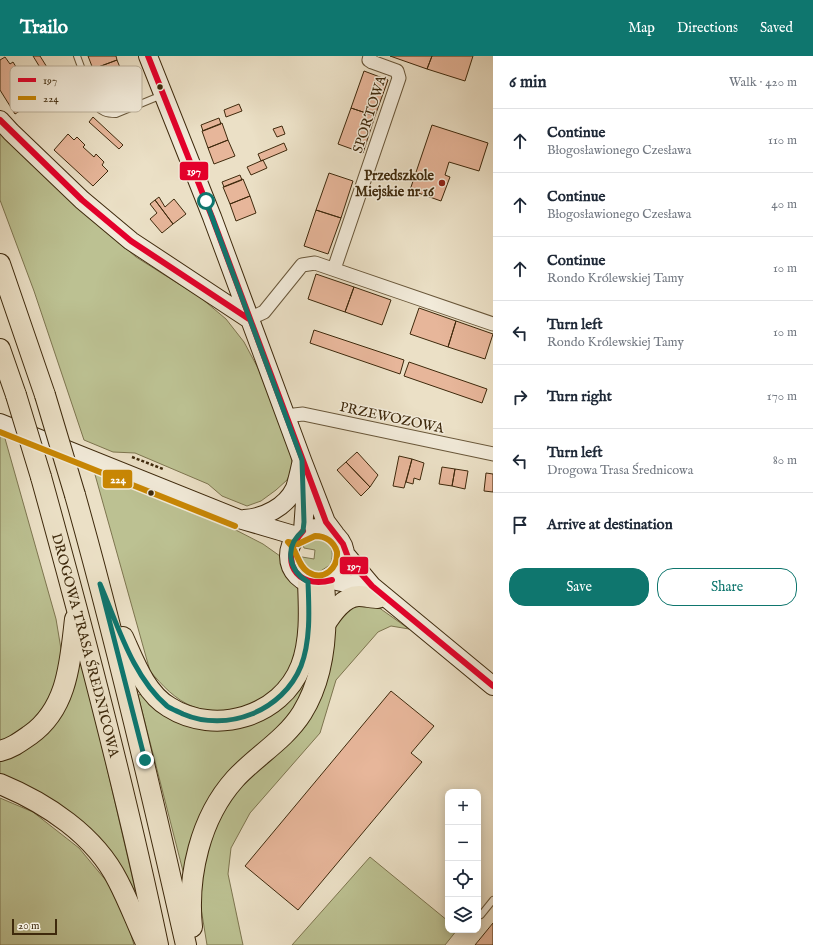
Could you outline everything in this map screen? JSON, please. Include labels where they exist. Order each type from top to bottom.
[{"type":"main road","name":"DROGOWA TRASA ŚREDNICOWA","points":[[0,264],[45,395],[100,584],[145,760],[186,945]]},
{"type":"main road","name":"DROGOWA TRASA ŚREDNICOWA","points":[[0,349],[16,395],[76,605],[118,766],[158,945]]},
{"type":"main road","points":[[100,584],[132,658],[150,689],[168,707],[190,717],[211,722],[236,720],[258,712],[276,701],[290,686],[301,666],[321,582]]},
{"type":"main road","points":[[193,945],[190,904],[201,839],[216,805],[235,780],[282,736],[302,713],[315,686],[323,658],[324,626],[321,582]]},
{"type":"main road","points":[[324,626],[334,611],[346,601],[357,596],[378,598]]},
{"type":"main road","points":[[0,751],[13,747],[39,729],[53,711],[64,690],[70,670],[76,605]]},
{"type":"main road","points":[[0,784],[40,803],[75,828],[100,854],[118,880],[146,945]]},
{"type":"street","points":[[148,56],[162,95],[212,217],[285,416],[326,522],[343,544],[346,555],[372,586],[493,686]]},
{"type":"street","name":"SPORTOWA","points":[[334,268],[399,78],[397,71],[370,61],[370,56]]},
{"type":"street","points":[[0,120],[112,226],[249,319]]},
{"type":"street","points":[[249,319],[264,312],[302,265],[315,263],[334,268],[493,324]]},
{"type":"street","name":"PRZEWOZOWA","points":[[285,416],[302,414],[493,454]]},
{"type":"street","points":[[0,423],[239,519],[300,533],[317,527],[326,528],[335,534]]},
{"type":"street","points":[[239,519],[265,515],[282,505],[294,488],[299,453]]},
{"type":"street","points":[[299,453],[305,502],[300,533],[292,544],[290,556],[292,567],[298,575],[321,582],[346,584],[378,598],[413,620]]},
{"type":"street","points":[[239,519],[284,548],[290,556]]},
{"type":"street","points":[[321,582],[343,568],[346,555]]},
{"type":"lane","points":[[77,56],[81,66]]},
{"type":"lane","points":[[142,103],[162,95]]},
{"type":"lane","points":[[104,112],[108,114],[116,114],[121,112]]},
{"type":"lane","points":[[481,915],[493,900]]},
{"type":"green space","points":[[0,133],[80,209],[136,257],[201,298],[226,319],[244,342],[259,370],[290,451],[293,468],[287,480],[276,490],[261,501],[247,506],[222,496],[208,484],[135,453],[113,452],[84,440],[34,291],[0,200]]},
{"type":"green space","points":[[0,433],[4,435],[56,619],[62,655],[55,684],[44,708],[28,727],[0,744]]},
{"type":"green space","points":[[94,471],[228,526],[263,544],[280,556],[283,565],[301,589],[299,646],[297,659],[289,673],[280,685],[268,696],[254,704],[240,709],[210,711],[187,704],[175,696],[164,687],[150,671]]},
{"type":"green space","points":[[313,539],[324,541],[332,550],[332,560],[330,565],[319,572],[307,569],[300,559],[302,557],[314,559],[315,550],[304,548],[303,545]]},
{"type":"green space","points":[[361,602],[378,607],[409,629],[391,626],[378,632],[336,680],[320,733],[250,813],[231,848],[228,874],[243,945],[207,945],[200,902],[203,859],[219,816],[237,789],[305,722],[335,615]]},
{"type":"green space","points":[[83,664],[135,889],[132,891],[0,777],[0,759],[78,666]]},
{"type":"green space","points":[[308,669],[312,679],[289,717],[243,759],[185,879],[138,695],[142,694],[235,727],[261,721],[283,705]]},
{"type":"green space","points":[[0,798],[33,812],[79,848],[108,883],[129,928],[134,945],[0,945]]},
{"type":"green space","points":[[370,857],[445,919],[445,933],[455,933],[445,945],[292,945]]},
{"type":"building","points":[[33,56],[40,56],[46,66],[39,66]]},
{"type":"building","points":[[88,56],[116,56],[117,60],[101,66],[92,66]]},
{"type":"building","points":[[390,56],[432,56],[427,69]]},
{"type":"building","points":[[432,56],[473,56],[465,81],[427,69]]},
{"type":"building","points":[[5,57],[10,64],[13,62],[16,66],[10,66],[10,106],[0,90],[0,60]]},
{"type":"building","points":[[117,60],[119,66],[101,66]]},
{"type":"building","points":[[364,71],[388,80],[375,116],[351,108]]},
{"type":"building","points":[[239,104],[242,111],[226,117],[224,110]]},
{"type":"building","points":[[351,108],[375,116],[363,153],[338,144]]},
{"type":"building","points":[[93,117],[123,145],[119,149],[89,122]]},
{"type":"building","points":[[219,118],[221,124],[203,131],[201,125]]},
{"type":"building","points":[[222,123],[228,140],[208,148],[202,131]]},
{"type":"building","points":[[432,125],[488,143],[479,171],[449,162],[445,175],[450,177],[441,201],[410,190]]},
{"type":"building","points":[[282,126],[285,134],[277,137],[273,129]]},
{"type":"building","points":[[68,134],[74,140],[77,137],[85,145],[83,147],[94,157],[96,154],[104,162],[102,165],[108,171],[93,186],[54,150]]},
{"type":"building","points":[[228,140],[235,156],[214,164],[208,148]]},
{"type":"building","points":[[284,143],[287,150],[261,161],[258,154]]},
{"type":"building","points":[[263,160],[267,168],[251,175],[247,167]]},
{"type":"building","points":[[329,173],[353,181],[341,218],[316,210]]},
{"type":"building","points":[[240,175],[242,180],[224,187],[222,182]]},
{"type":"building","points":[[243,179],[250,196],[230,204],[223,187]]},
{"type":"building","points":[[250,196],[256,213],[236,221],[230,204]]},
{"type":"building","points":[[159,197],[165,207],[174,199],[186,214],[173,224],[155,200]]},
{"type":"building","points":[[155,200],[173,224],[162,233],[150,219],[157,213],[150,204]]},
{"type":"building","points":[[316,210],[341,218],[328,254],[304,246]]},
{"type":"building","points":[[316,274],[354,287],[345,312],[308,299]]},
{"type":"building","points":[[354,287],[391,300],[382,325],[345,312]]},
{"type":"building","points":[[419,308],[456,321],[448,347],[410,334]]},
{"type":"building","points":[[456,321],[493,334],[485,359],[448,347]]},
{"type":"building","points":[[314,330],[404,360],[400,374],[310,343]]},
{"type":"building","points":[[409,362],[487,389],[482,403],[404,376]]},
{"type":"building","points":[[357,452],[378,475],[370,487],[346,462]]},
{"type":"building","points":[[399,456],[412,459],[404,488],[393,486]]},
{"type":"building","points":[[412,459],[424,463],[420,480],[414,478],[413,484],[406,482]]},
{"type":"building","points":[[346,462],[370,487],[361,496],[337,470]]},
{"type":"building","points":[[442,467],[455,469],[452,486],[439,484]]},
{"type":"building","points":[[455,469],[468,471],[465,489],[452,486]]},
{"type":"building","points":[[486,473],[493,474],[493,492],[484,491]]},
{"type":"building","points":[[391,691],[434,726],[411,753],[422,762],[298,910],[245,866]]},
{"type":"building","points":[[493,923],[493,945],[475,945]]},
{"type":"transit line","name":"197","points":[[148,56],[212,217],[326,522],[343,544],[349,560],[372,586],[493,686]]},
{"type":"transit line","name":"197","points":[[0,120],[82,200],[131,241],[249,319]]},
{"type":"transit line","name":"224","points":[[0,432],[235,526]]},
{"type":"transit line","name":"197","points":[[303,531],[292,552],[291,561],[294,570],[300,576],[308,580],[319,582],[332,580]]},
{"type":"transit line","name":"224","points":[[315,536],[323,537],[329,540],[334,545],[337,552],[337,558],[329,572],[319,575],[314,575],[304,569],[288,542],[298,544],[315,536]]},
{"type":"place","name":"Przedszkole Miejskie nr 16","points":[[442,183]]},
{"type":"route","points":[[145,760],[100,584],[132,658],[150,689],[168,707],[190,717],[211,722],[236,720],[258,712],[276,701],[290,686],[301,666],[307,642],[308,582],[298,575],[292,567],[290,556],[292,544],[303,531],[304,490],[302,460],[206,201]]}]
